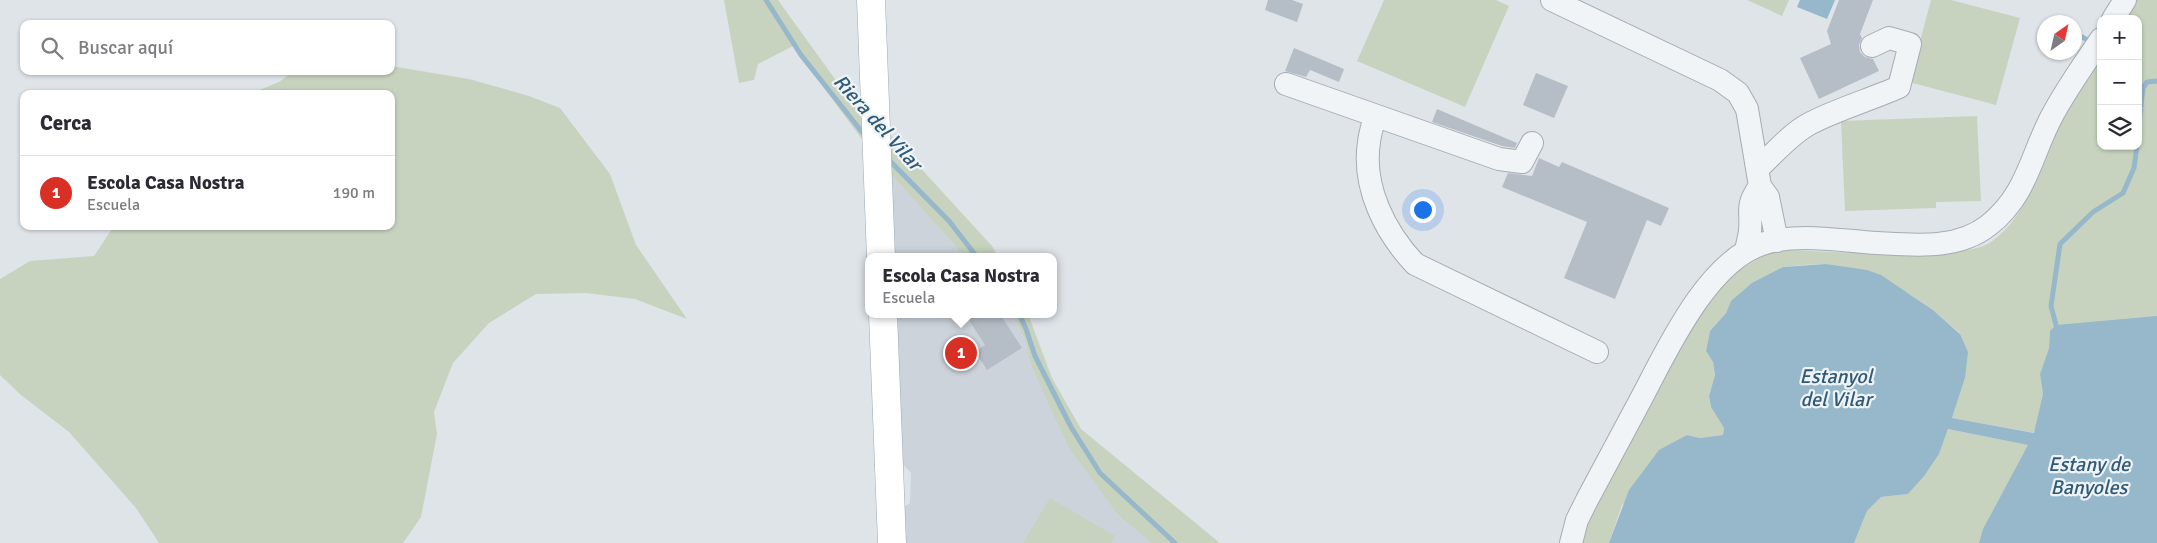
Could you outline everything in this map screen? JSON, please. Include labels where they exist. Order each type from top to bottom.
[{"type":"main road","points":[[871,0],[881,253]]},
{"type":"main road","points":[[883,318],[892,543]]},
{"type":"street","points":[[1552,0],[1720,80],[1738,92],[1747,109],[1758,178],[1768,197],[1776,240]]},
{"type":"street","points":[[2116,15],[2125,0]]},
{"type":"street","points":[[1746,251],[1750,231],[1749,208],[1758,178],[1786,140],[1810,124],[1899,87],[1910,44],[1889,38],[1872,46]]},
{"type":"street","points":[[1572,543],[1586,500],[1675,336],[1699,299],[1721,272],[1746,251],[1776,240],[1798,239],[1917,245],[1954,242],[1976,234],[1994,222],[2008,207],[2026,180],[2052,116],[2097,44]]},
{"type":"street","points":[[1286,84],[1499,159],[1522,162],[1532,143]]},
{"type":"street","points":[[1375,116],[1368,143],[1369,172],[1380,214],[1386,227],[1401,249],[1415,264],[1597,352]]},
{"type":"shaded area","points":[[886,169],[961,253],[890,253]]},
{"type":"shaded area","points":[[892,318],[1014,318],[1025,340],[1031,365],[1119,516],[1151,543],[902,543],[900,509],[910,503],[911,473],[898,459]]},
{"type":"green space","points":[[724,0],[778,0],[863,118],[864,142],[793,46],[758,64],[754,80],[739,83]]},
{"type":"green space","points":[[1384,0],[1496,0],[1509,6],[1465,107],[1357,61]]},
{"type":"green space","points":[[1747,0],[1789,0],[1782,16]]},
{"type":"green space","points":[[1931,0],[1951,0],[2020,18],[1996,105],[1909,82]]},
{"type":"green space","points":[[2137,0],[2157,0],[2157,328],[2050,331],[2049,348],[2040,374],[2043,394],[2035,433],[1952,418],[1965,378],[1960,333],[1933,310],[1910,294],[1826,264],[1783,267],[1731,301],[1726,313],[1710,331],[1706,351],[1713,362],[1715,375],[1709,396],[1711,407],[1724,428],[1723,435],[1700,438],[1687,435],[1622,505],[1609,543],[1582,543],[1590,513],[1687,330],[1730,276],[1764,255],[1788,250],[1925,254],[1976,248],[1991,242],[2005,230],[2026,200],[2063,115],[2097,60],[2097,150],[2142,150],[2142,15],[2128,15]]},
{"type":"green space","points":[[395,67],[469,79],[529,96],[560,108],[610,174],[636,245],[687,319],[635,299],[586,293],[536,294],[489,323],[453,363],[434,412],[437,434],[421,517],[403,543],[159,543],[136,508],[69,432],[21,395],[0,375],[0,279],[30,261],[94,256],[111,230],[395,230],[395,90],[260,90],[279,82],[289,75],[395,75]]},
{"type":"green space","points":[[1977,116],[1981,201],[1936,202],[1936,208],[1845,211],[1841,121]]},
{"type":"green space","points":[[882,126],[992,246],[996,253],[961,253],[886,169]]},
{"type":"green space","points":[[1014,318],[1030,318],[1052,378],[1081,429],[1220,543],[1151,543],[1119,516],[1069,448],[1031,365],[1025,340]]},
{"type":"green space","points":[[1948,429],[2029,445],[1990,516],[1992,543],[1854,543],[1867,511],[1881,497],[1908,494],[1939,454]]},
{"type":"green space","points":[[1050,498],[1115,536],[1111,543],[1023,543]]},
{"type":"water","points":[[1800,0],[1835,0],[1827,19],[1797,7]]},
{"type":"water","name":"Estanyol del Vilar","points":[[1826,264],[1867,270],[1881,275],[1933,310],[1960,334],[1968,352],[1965,378],[1952,418],[2034,433],[2043,394],[2040,374],[2049,348],[2050,331],[2056,325],[2157,316],[2157,543],[1979,543],[1983,529],[2028,445],[1948,429],[1939,454],[1924,476],[1908,494],[1881,497],[1867,511],[1854,543],[1609,543],[1629,490],[1659,450],[1687,435],[1700,438],[1723,435],[1724,428],[1711,407],[1709,396],[1715,375],[1713,362],[1706,351],[1710,331],[1726,313],[1731,301],[1752,283],[1783,267]]},
{"type":"building","points":[[1268,0],[1292,0],[1303,4],[1297,22],[1265,10]]},
{"type":"building","points":[[1839,0],[1873,0],[1860,34],[1862,38],[1859,45],[1860,52],[1865,57],[1873,59],[1879,71],[1819,99],[1800,58],[1831,44],[1827,31]]},
{"type":"building","points":[[1294,48],[1344,69],[1339,82],[1310,70],[1306,77],[1285,71]]},
{"type":"building","points":[[1536,73],[1568,86],[1554,118],[1523,105]]},
{"type":"building","points":[[1437,109],[1517,143],[1515,148],[1502,146],[1432,122]]},
{"type":"building","points":[[1539,158],[1559,167],[1562,162],[1669,208],[1661,226],[1647,220],[1615,299],[1564,278],[1587,222],[1502,187],[1508,173],[1532,176]]},
{"type":"building","points":[[968,318],[1003,318],[1022,348],[987,370],[975,351],[985,345]]},
{"type":"waterway","name":"Riera del Vilar","points":[[766,0],[801,55],[866,137]]},
{"type":"waterway","points":[[2082,37],[2092,42]]},
{"type":"waterway","points":[[2141,105],[2143,88],[2147,82],[2157,81]]},
{"type":"waterway","points":[[2056,325],[2051,306],[2060,244],[2093,212],[2123,193],[2134,168],[2136,150]]},
{"type":"waterway","name":"Riera del Vilar","points":[[886,157],[949,221],[974,253]]},
{"type":"waterway","name":"Riera del Vilar","points":[[1021,318],[1035,356],[1071,427],[1100,473],[1175,543]]},
{"type":"place","name":"Escola Casa Nostra","points":[[961,353]]},
{"type":"water label","name":"Estany de Banyoles","points":[[2089,476]]}]
